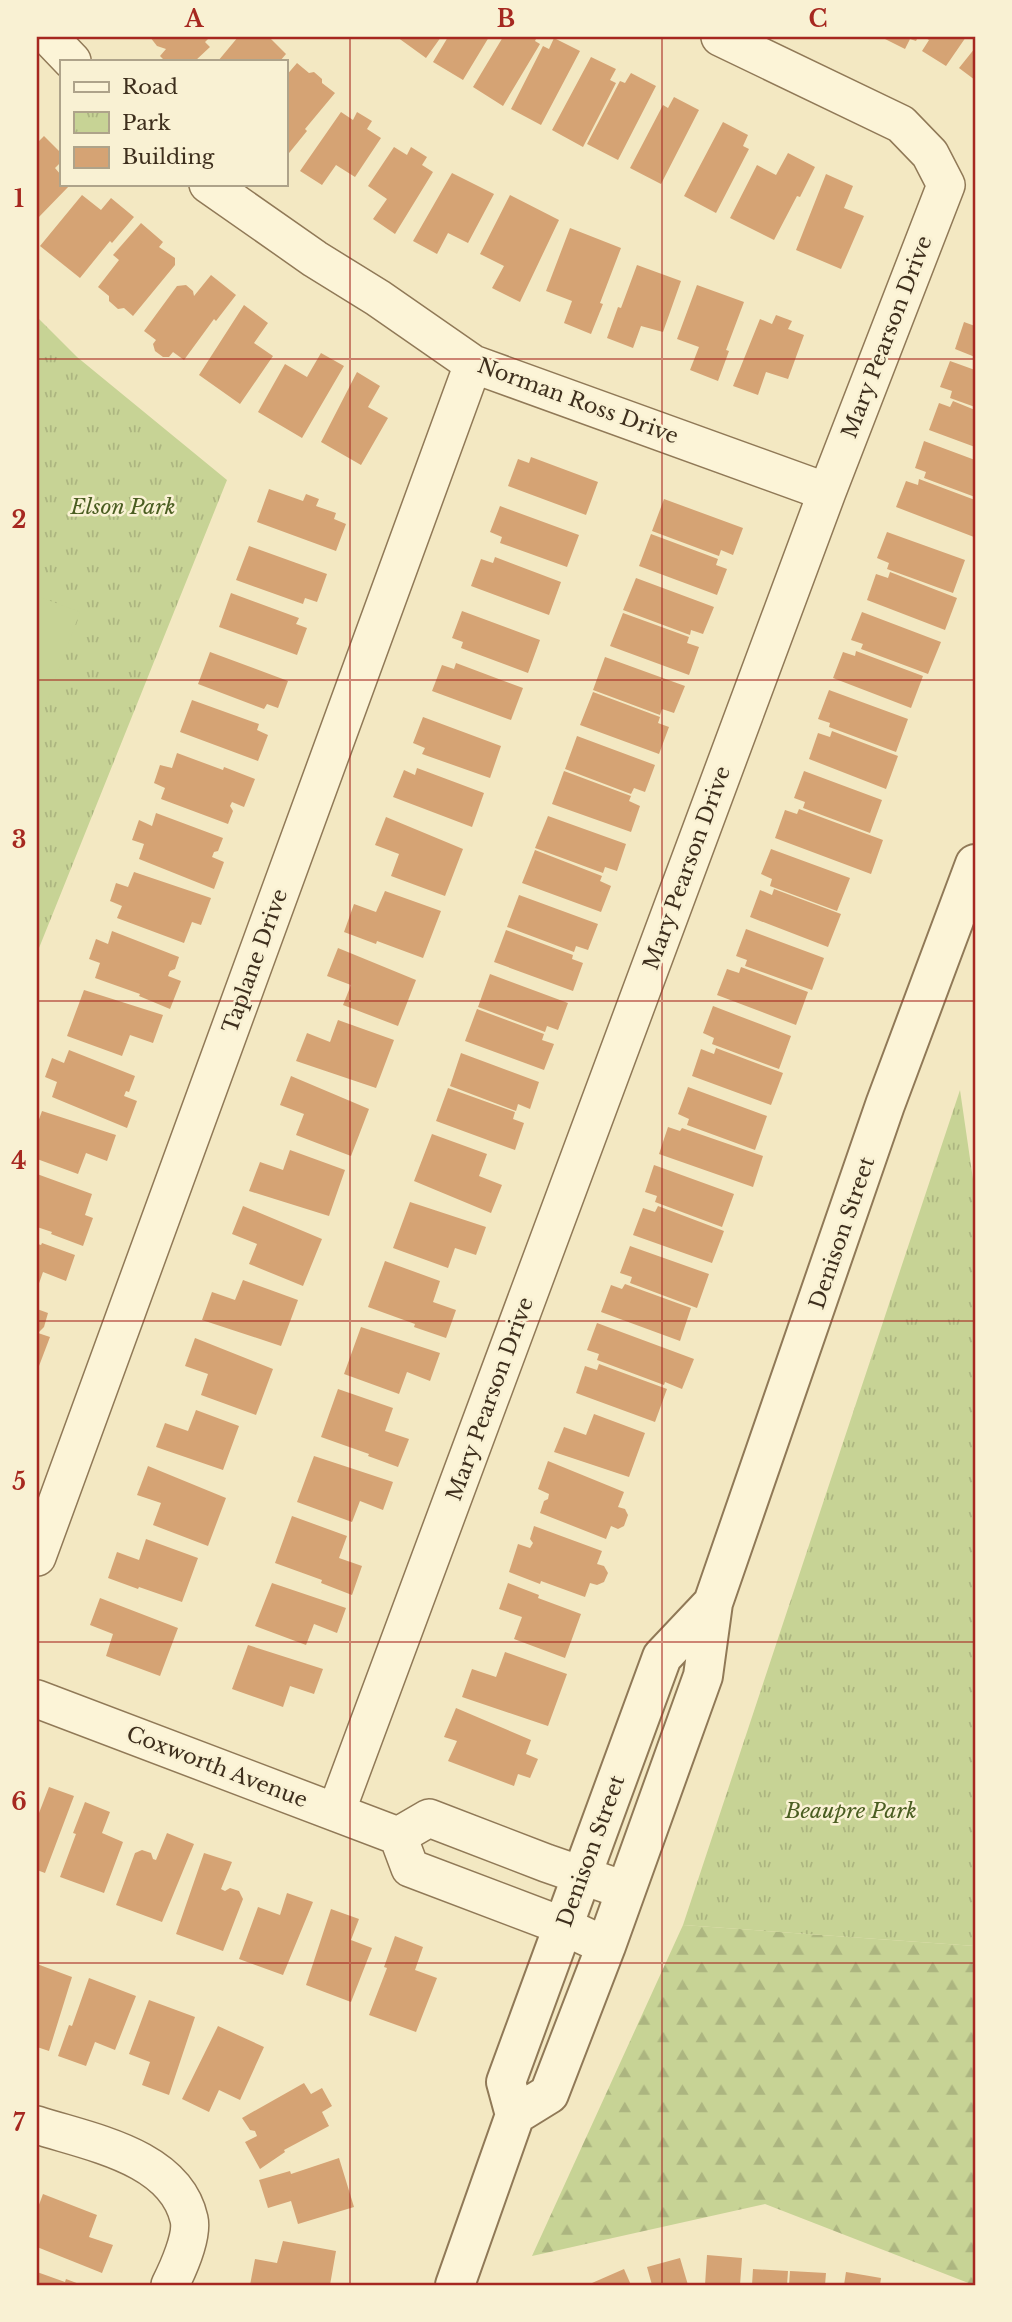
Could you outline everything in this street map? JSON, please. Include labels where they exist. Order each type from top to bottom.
[{"type":"street","points":[[49,37],[71,60]]},
{"type":"street","name":"Mary Pearson Drive","points":[[336,1812],[827,492],[946,185],[930,154],[901,124],[720,37]]},
{"type":"street","name":"Norman Ross Drive","points":[[211,186],[473,364],[827,492]]},
{"type":"street","name":"Taplane Drive","points":[[37,1558],[473,364]]},
{"type":"street","name":"Denison Street","points":[[713,1603],[662,1657],[506,2082],[515,2115],[549,2094],[606,1946],[703,1676],[713,1603],[886,1105],[975,864]]},
{"type":"street","name":"Coxworth Avenue","points":[[37,1699],[398,1836]]},
{"type":"street","points":[[606,1946],[563,1926],[410,1868],[398,1836],[429,1818],[624,1890]]},
{"type":"street","points":[[455,2285],[515,2115]]},
{"type":"street","points":[[37,2125],[134,2157],[158,2171],[177,2192],[190,2221],[184,2257],[170,2285]]},
{"type":"green space","name":"Elson Park","points":[[37,317],[77,357],[227,480],[37,953]]},
{"type":"green space","points":[[37,596],[80,612],[37,728]]},
{"type":"green space","name":"Beaupre Park","points":[[960,1090],[975,1193],[975,1946],[683,1925]]},
{"type":"green space","points":[[683,1925],[975,1946],[975,2283],[971,2284],[765,2204],[532,2256]]},
{"type":"building","points":[[150,37],[210,37],[205,42],[210,47],[196,60],[164,60],[160,56],[166,49],[157,46]]},
{"type":"building","points":[[238,37],[269,37],[286,54],[281,60],[219,60]]},
{"type":"building","points":[[397,37],[441,37],[426,58]]},
{"type":"building","points":[[448,37],[489,37],[463,80],[433,62]]},
{"type":"building","points":[[503,37],[537,37],[535,41],[540,44],[503,106],[473,87]]},
{"type":"building","points":[[881,37],[918,37],[916,41],[910,39],[905,49]]},
{"type":"building","points":[[924,37],[966,37],[946,66],[922,51],[929,40]]},
{"type":"building","points":[[554,38],[580,51],[541,125],[511,109],[543,46],[549,49]]},
{"type":"building","points":[[975,48],[975,80],[959,68]]},
{"type":"building","points":[[591,57],[616,69],[610,80],[616,83],[583,147],[552,130]]},
{"type":"building","points":[[297,63],[309,73],[314,72],[322,79],[322,83],[335,93],[287,156],[287,75]]},
{"type":"building","points":[[631,73],[656,86],[618,160],[587,144],[620,81],[625,83]]},
{"type":"building","points":[[674,97],[699,110],[661,184],[630,168],[663,105],[668,108]]},
{"type":"building","points":[[341,112],[353,120],[357,112],[372,121],[367,129],[381,138],[355,177],[336,165],[322,185],[300,171]]},
{"type":"building","points":[[723,122],[748,135],[743,146],[749,149],[716,213],[684,196]]},
{"type":"building","points":[[44,136],[60,152],[60,163],[55,168],[60,174],[60,186],[69,186],[37,219],[37,143]]},
{"type":"building","points":[[394,147],[407,155],[411,147],[427,157],[422,165],[433,172],[395,234],[373,219],[387,199],[368,186]]},
{"type":"building","points":[[788,153],[815,167],[774,240],[730,218],[757,165],[776,175]]},
{"type":"building","points":[[452,173],[494,194],[468,243],[448,233],[437,254],[413,241]]},
{"type":"building","points":[[826,174],[853,186],[844,208],[864,216],[841,269],[796,250]]},
{"type":"building","points":[[82,195],[101,210],[111,198],[134,217],[80,278],[40,246]]},
{"type":"building","points":[[510,195],[559,220],[520,302],[492,288],[504,266],[480,254]]},
{"type":"building","points":[[141,223],[163,242],[159,247],[175,258],[175,265],[133,316],[124,308],[118,309],[98,287],[119,260],[113,255]]},
{"type":"building","points":[[570,228],[621,248],[591,334],[564,323],[572,301],[546,291]]},
{"type":"building","points":[[637,265],[681,281],[663,332],[641,326],[633,348],[607,338]]},
{"type":"building","points":[[211,275],[236,295],[216,321],[214,319],[184,360],[173,352],[169,357],[163,357],[155,351],[153,344],[156,340],[144,331],[177,286],[186,285],[193,291],[194,296]]},
{"type":"building","points":[[697,285],[744,302],[718,381],[690,370],[699,347],[677,339]]},
{"type":"building","points":[[244,305],[268,323],[254,343],[273,356],[240,404],[199,375]]},
{"type":"building","points":[[776,315],[792,321],[788,329],[804,335],[788,379],[766,372],[758,395],[733,386],[760,319],[772,324]]},
{"type":"building","points":[[964,322],[975,326],[975,357],[955,349]]},
{"type":"building","points":[[321,353],[344,366],[302,438],[258,412],[285,364],[307,377]]},
{"type":"building","points":[[950,361],[975,370],[975,407],[950,398],[952,391],[940,387]]},
{"type":"building","points":[[357,372],[380,386],[368,407],[388,418],[361,465],[321,442]]},
{"type":"building","points":[[953,401],[975,410],[975,447],[929,430],[939,403],[950,407]]},
{"type":"building","points":[[924,441],[975,460],[975,497],[924,478],[926,472],[915,468]]},
{"type":"building","points":[[531,457],[598,482],[586,515],[508,486],[518,459],[529,463]]},
{"type":"building","points":[[919,479],[975,500],[974,537],[896,507],[906,481],[918,485]]},
{"type":"building","points":[[269,489],[303,501],[306,494],[319,499],[316,506],[336,513],[334,519],[346,524],[336,551],[257,522]]},
{"type":"building","points":[[664,499],[743,528],[733,555],[721,550],[719,556],[652,531]]},
{"type":"building","points":[[500,506],[579,535],[567,567],[500,543],[502,537],[490,532]]},
{"type":"building","points":[[887,532],[965,560],[953,593],[887,569],[889,563],[877,558]]},
{"type":"building","points":[[651,534],[718,559],[716,565],[727,569],[717,595],[639,566]]},
{"type":"building","points":[[249,546],[327,574],[317,602],[305,598],[303,604],[236,580]]},
{"type":"building","points":[[495,557],[561,582],[549,615],[471,586],[481,559],[493,563]]},
{"type":"building","points":[[890,572],[957,598],[945,630],[867,600],[876,574],[888,578]]},
{"type":"building","points":[[636,578],[714,607],[703,634],[691,630],[690,635],[623,610]]},
{"type":"building","points":[[231,593],[299,618],[296,624],[307,628],[297,655],[219,627]]},
{"type":"building","points":[[462,611],[540,640],[528,673],[461,648],[463,642],[452,638]]},
{"type":"building","points":[[862,612],[941,642],[928,674],[861,649],[863,644],[851,640]]},
{"type":"building","points":[[623,613],[689,637],[687,643],[699,647],[689,675],[610,646]]},
{"type":"building","points":[[856,651],[923,676],[911,708],[833,678],[843,652],[855,656]]},
{"type":"building","points":[[210,652],[288,681],[278,708],[267,704],[264,709],[198,684]]},
{"type":"building","points":[[605,657],[685,686],[674,713],[662,709],[660,715],[593,690]]},
{"type":"building","points":[[456,663],[523,688],[511,720],[432,691],[442,665],[454,669]]},
{"type":"building","points":[[829,690],[908,719],[896,752],[829,727],[830,723],[818,719]]},
{"type":"building","points":[[593,692],[660,717],[658,723],[669,727],[659,754],[580,725]]},
{"type":"building","points":[[192,700],[259,724],[257,730],[268,735],[258,761],[180,732]]},
{"type":"building","points":[[423,717],[501,746],[490,778],[422,754],[425,748],[413,743]]},
{"type":"building","points":[[832,731],[898,756],[886,789],[809,759],[818,733],[830,737]]},
{"type":"building","points":[[577,736],[655,765],[645,792],[634,788],[631,794],[565,769]]},
{"type":"building","points":[[177,753],[255,779],[244,807],[232,802],[230,806],[233,811],[228,824],[161,799],[165,788],[154,783],[160,765],[172,768]]},
{"type":"building","points":[[417,768],[484,793],[472,827],[393,797],[404,770],[415,775]]},
{"type":"building","points":[[564,771],[631,796],[629,801],[640,806],[631,832],[552,804]]},
{"type":"building","points":[[804,771],[882,800],[870,833],[803,808],[805,802],[794,798]]},
{"type":"building","points":[[799,809],[883,840],[871,874],[775,838],[785,810],[797,814]]},
{"type":"building","points":[[156,813],[223,838],[218,851],[214,852],[212,857],[224,862],[214,889],[139,859],[144,844],[132,840],[139,820],[152,826]]},
{"type":"building","points":[[548,816],[626,844],[617,871],[605,867],[603,873],[535,848]]},
{"type":"building","points":[[386,817],[463,849],[445,896],[391,876],[399,854],[375,845]]},
{"type":"building","points":[[771,849],[850,878],[837,911],[770,886],[772,879],[761,874]]},
{"type":"building","points":[[535,850],[602,876],[600,881],[611,886],[601,912],[522,883]]},
{"type":"building","points":[[134,872],[211,898],[201,925],[192,922],[184,943],[117,918],[122,906],[110,901],[116,883],[128,887]]},
{"type":"building","points":[[774,889],[841,914],[828,947],[750,917],[760,890],[772,895]]},
{"type":"building","points":[[385,891],[441,911],[423,958],[344,932],[354,904],[376,912]]},
{"type":"building","points":[[519,895],[598,924],[588,950],[576,946],[574,952],[507,927]]},
{"type":"building","points":[[746,929],[824,958],[812,990],[745,966],[747,960],[736,956]]},
{"type":"building","points":[[506,930],[573,955],[572,959],[583,963],[573,991],[494,962]]},
{"type":"building","points":[[112,931],[179,957],[175,969],[170,971],[168,976],[181,981],[170,1009],[139,996],[140,994],[95,978],[100,963],[89,959],[96,939],[108,944]]},
{"type":"building","points":[[338,948],[416,980],[398,1026],[343,1005],[351,985],[327,976]]},
{"type":"building","points":[[741,967],[808,992],[796,1025],[717,995],[727,969],[739,973]]},
{"type":"building","points":[[490,974],[568,1003],[558,1030],[547,1026],[545,1032],[478,1007]]},
{"type":"building","points":[[84,990],[163,1015],[153,1043],[130,1035],[122,1056],[67,1036]]},
{"type":"building","points":[[713,1006],[791,1036],[779,1069],[712,1044],[714,1038],[703,1033]]},
{"type":"building","points":[[477,1009],[544,1034],[542,1040],[554,1044],[544,1070],[465,1041]]},
{"type":"building","points":[[338,1020],[394,1040],[376,1088],[296,1061],[307,1033],[330,1042]]},
{"type":"building","points":[[716,1048],[783,1073],[771,1105],[692,1076],[701,1049],[714,1054]]},
{"type":"building","points":[[69,1050],[135,1076],[129,1092],[126,1091],[124,1096],[137,1101],[127,1128],[52,1097],[57,1082],[45,1077],[52,1058],[64,1063]]},
{"type":"building","points":[[461,1053],[539,1082],[530,1109],[518,1104],[516,1111],[450,1086]]},
{"type":"building","points":[[291,1076],[369,1109],[351,1156],[296,1135],[304,1114],[280,1105]]},
{"type":"building","points":[[688,1087],[767,1116],[755,1150],[687,1125],[689,1119],[678,1114]]},
{"type":"building","points":[[448,1088],[515,1112],[513,1119],[524,1123],[515,1150],[436,1121]]},
{"type":"building","points":[[42,1111],[116,1135],[107,1161],[86,1153],[78,1174],[37,1159],[37,1125]]},
{"type":"building","points":[[668,1127],[680,1131],[682,1128],[763,1156],[753,1187],[659,1154]]},
{"type":"building","points":[[432,1134],[487,1154],[479,1176],[502,1185],[491,1213],[414,1181]]},
{"type":"building","points":[[290,1150],[345,1170],[329,1216],[249,1191],[260,1162],[283,1170]]},
{"type":"building","points":[[654,1165],[734,1194],[722,1227],[655,1202],[657,1196],[645,1192]]},
{"type":"building","points":[[37,1174],[92,1194],[85,1215],[93,1218],[83,1246],[37,1227]]},
{"type":"building","points":[[410,1202],[486,1227],[476,1255],[455,1248],[448,1268],[393,1248]]},
{"type":"building","points":[[243,1206],[322,1239],[303,1286],[249,1264],[257,1244],[232,1234]]},
{"type":"building","points":[[658,1206],[724,1231],[712,1263],[633,1235],[643,1208],[655,1212]]},
{"type":"building","points":[[42,1243],[75,1255],[66,1281],[43,1272],[37,1289],[37,1244]]},
{"type":"building","points":[[630,1246],[709,1274],[697,1308],[630,1283],[632,1277],[620,1273]]},
{"type":"building","points":[[385,1261],[440,1281],[433,1302],[456,1310],[446,1338],[368,1307]]},
{"type":"building","points":[[243,1280],[298,1300],[281,1346],[202,1320],[212,1292],[235,1300]]},
{"type":"building","points":[[625,1284],[691,1308],[680,1341],[601,1312],[611,1285],[622,1289]]},
{"type":"building","points":[[37,1309],[48,1313],[44,1327],[38,1333],[50,1337],[39,1366],[37,1365]]},
{"type":"building","points":[[597,1323],[694,1359],[682,1389],[597,1360],[599,1354],[587,1350]]},
{"type":"building","points":[[361,1327],[440,1353],[430,1381],[407,1372],[399,1394],[344,1374]]},
{"type":"building","points":[[195,1338],[273,1369],[256,1415],[201,1395],[208,1374],[185,1366]]},
{"type":"building","points":[[599,1364],[667,1389],[655,1422],[576,1393],[585,1366],[597,1370]]},
{"type":"building","points":[[338,1389],[393,1408],[385,1431],[409,1439],[398,1467],[321,1437]]},
{"type":"building","points":[[196,1410],[239,1426],[223,1470],[156,1447],[165,1423],[188,1431]]},
{"type":"building","points":[[594,1414],[645,1433],[629,1477],[554,1452],[564,1427],[586,1435]]},
{"type":"building","points":[[314,1456],[393,1482],[383,1510],[360,1501],[352,1522],[297,1502]]},
{"type":"building","points":[[548,1461],[624,1492],[618,1507],[625,1509],[628,1515],[624,1526],[618,1529],[611,1526],[606,1539],[540,1513],[549,1494],[538,1489]]},
{"type":"building","points":[[148,1466],[226,1498],[208,1546],[153,1525],[161,1503],[137,1495]]},
{"type":"building","points":[[292,1516],[347,1536],[339,1558],[362,1566],[352,1595],[321,1583],[322,1580],[275,1563]]},
{"type":"building","points":[[534,1526],[602,1551],[597,1564],[604,1566],[608,1573],[604,1582],[597,1585],[590,1583],[585,1597],[509,1572],[518,1544],[530,1548],[533,1543],[530,1539]]},
{"type":"building","points":[[146,1539],[198,1558],[182,1602],[108,1578],[117,1552],[139,1560]]},
{"type":"building","points":[[272,1583],[346,1608],[337,1633],[314,1624],[306,1645],[255,1626]]},
{"type":"building","points":[[508,1583],[581,1614],[565,1658],[514,1639],[522,1617],[499,1609]]},
{"type":"building","points":[[100,1598],[178,1628],[160,1676],[106,1656],[113,1634],[90,1625]]},
{"type":"building","points":[[248,1645],[323,1669],[314,1694],[290,1686],[283,1707],[232,1689]]},
{"type":"building","points":[[505,1652],[567,1674],[548,1726],[462,1697],[472,1669],[496,1677]]},
{"type":"building","points":[[456,1708],[531,1740],[526,1754],[538,1759],[530,1778],[518,1774],[514,1786],[448,1761],[457,1741],[444,1737]]},
{"type":"building","points":[[49,1787],[74,1796],[45,1873],[37,1870],[37,1812],[39,1813]]},
{"type":"building","points":[[85,1802],[110,1812],[102,1833],[123,1842],[104,1893],[60,1877]]},
{"type":"building","points":[[167,1833],[194,1844],[162,1922],[116,1905],[135,1853],[142,1850],[151,1853],[156,1860]]},
{"type":"building","points":[[204,1853],[232,1862],[221,1889],[239,1891],[243,1899],[223,1951],[176,1934]]},
{"type":"building","points":[[287,1893],[313,1902],[283,1975],[239,1959],[258,1907],[280,1915]]},
{"type":"building","points":[[331,1909],[359,1919],[351,1940],[372,1948],[351,2002],[306,1985]]},
{"type":"building","points":[[395,1936],[423,1947],[415,1970],[437,1978],[416,2032],[369,2015],[387,1968],[384,1967]]},
{"type":"building","points":[[37,1964],[72,1977],[49,2051],[37,2047]]},
{"type":"building","points":[[89,1978],[136,1996],[115,2050],[95,2042],[86,2066],[58,2056]]},
{"type":"building","points":[[149,2000],[195,2017],[169,2095],[142,2085],[150,2062],[129,2054]]},
{"type":"building","points":[[218,2026],[264,2047],[240,2100],[219,2090],[209,2112],[182,2099]]},
{"type":"building","points":[[304,2083],[311,2094],[322,2088],[332,2106],[322,2112],[329,2126],[284,2150],[285,2152],[260,2169],[245,2142],[257,2136],[242,2118]]},
{"type":"building","points":[[339,2158],[354,2207],[298,2224],[291,2201],[268,2208],[259,2180],[290,2171],[291,2174]]},
{"type":"building","points":[[43,2194],[97,2215],[89,2237],[113,2245],[102,2273],[37,2247],[37,2210]]},
{"type":"building","points":[[283,2241],[336,2251],[330,2285],[250,2285],[255,2259],[277,2263]]},
{"type":"building","points":[[707,2255],[742,2258],[740,2285],[705,2285]]},
{"type":"building","points":[[680,2258],[688,2285],[652,2285],[647,2267]]},
{"type":"building","points":[[624,2269],[631,2285],[592,2283]]},
{"type":"building","points":[[753,2269],[788,2271],[787,2285],[752,2285]]},
{"type":"building","points":[[790,2271],[826,2273],[825,2285],[789,2285]]},
{"type":"building","points":[[37,2272],[65,2282],[66,2279],[82,2285],[37,2285]]},
{"type":"building","points":[[846,2272],[881,2278],[880,2285],[844,2285]]}]
